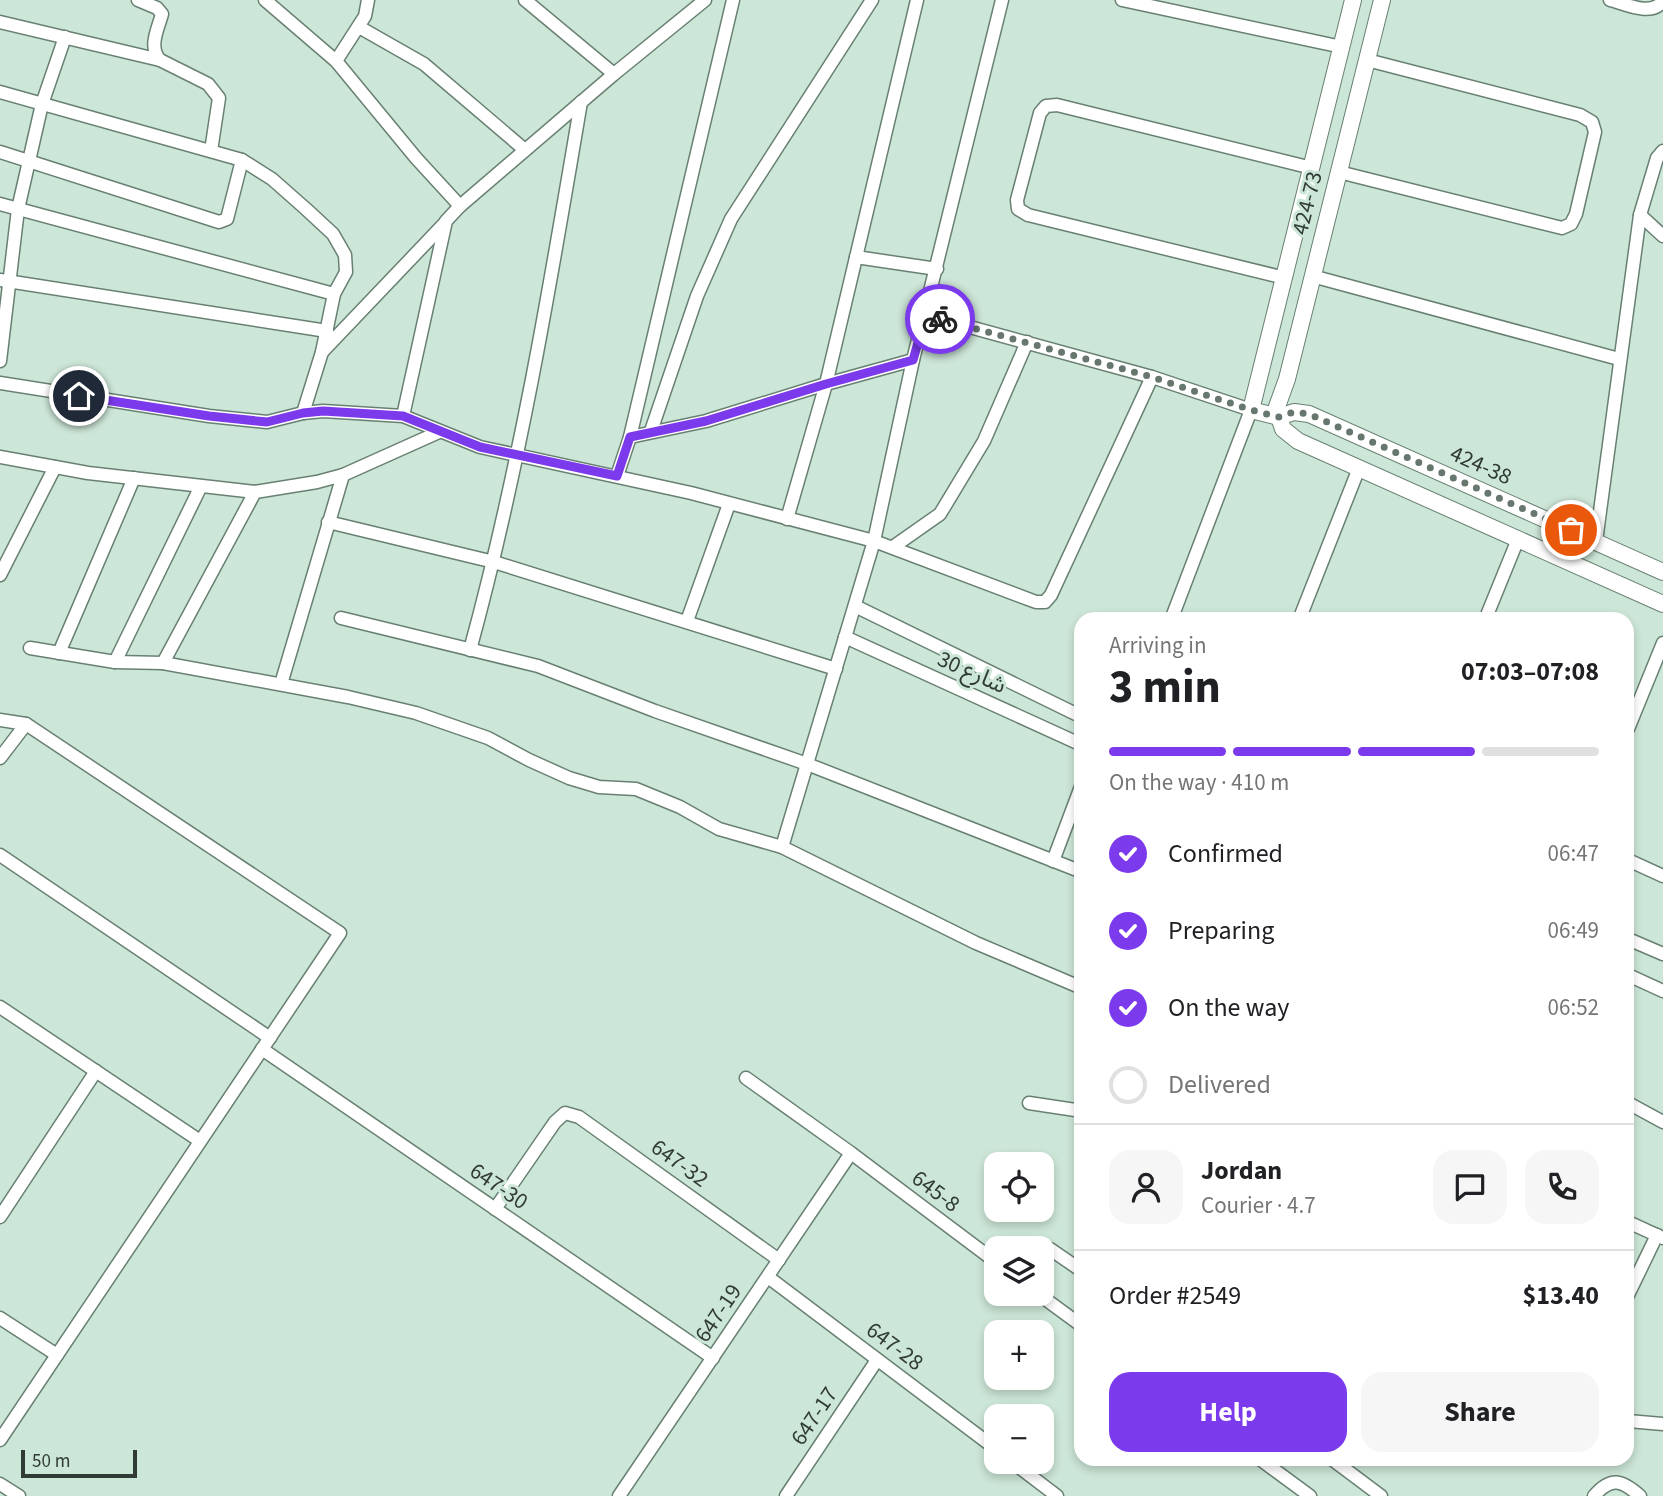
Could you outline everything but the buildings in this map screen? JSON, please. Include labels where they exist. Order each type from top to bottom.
[{"type":"street","points":[[138,0],[157,8],[162,14],[153,45],[154,54],[160,60]]},
{"type":"street","points":[[265,0],[336,61],[416,158],[460,206]]},
{"type":"street","points":[[336,61],[365,16],[368,0]]},
{"type":"street","points":[[525,0],[614,74]]},
{"type":"street","points":[[322,352],[460,206],[705,0]]},
{"type":"street","points":[[617,476],[630,437],[733,0]]},
{"type":"street","points":[[651,431],[697,296],[731,219],[873,0]]},
{"type":"street","points":[[787,519],[826,384],[917,0]]},
{"type":"street","points":[[782,847],[874,541],[913,360],[1002,0]]},
{"type":"street","points":[[1122,0],[1342,47]]},
{"type":"street","name":"424-73","points":[[1251,410],[1353,0]]},
{"type":"street","name":"424-73","points":[[1276,416],[1382,0]]},
{"type":"street","points":[[1610,0],[1647,10],[1658,7],[1663,1]]},
{"type":"street","points":[[0,22],[160,60],[208,84],[219,98],[211,152]]},
{"type":"street","points":[[359,27],[424,65],[525,150]]},
{"type":"street","points":[[0,361],[5,281],[18,209],[42,104],[65,37]]},
{"type":"street","points":[[1339,172],[1562,228],[1571,224],[1576,214],[1595,132],[1592,122],[1580,115],[1367,60]]},
{"type":"street","points":[[0,92],[242,160],[272,179],[333,234],[345,255],[346,272],[334,294],[322,352],[303,413]]},
{"type":"street","points":[[470,650],[494,562],[516,456],[581,102]]},
{"type":"street","points":[[1285,278],[1028,215],[1018,209],[1017,200],[1040,113],[1046,106],[1057,105],[1312,168]]},
{"type":"street","points":[[1597,541],[1640,215],[1657,159],[1663,151]]},
{"type":"street","points":[[0,152],[219,222],[226,219],[242,160]]},
{"type":"street","points":[[0,204],[334,294]]},
{"type":"street","points":[[1640,215],[1663,236]]},
{"type":"street","points":[[403,416],[446,221]]},
{"type":"street","points":[[856,257],[937,269]]},
{"type":"street","points":[[1312,276],[1619,359]]},
{"type":"street","points":[[5,281],[327,331]]},
{"type":"street","name":"424-38","points":[[926,315],[1152,377],[1251,410],[1276,416],[1294,412],[1309,414],[1663,572]]},
{"type":"street","points":[[893,547],[940,514],[984,440],[1027,342]]},
{"type":"street","points":[[630,437],[706,421],[913,360]]},
{"type":"street","points":[[0,383],[209,416],[267,422],[303,413],[340,410],[403,416],[480,447],[617,476],[874,541],[1036,602],[1045,602],[1051,595],[1152,377]]},
{"type":"street","points":[[1174,612],[1251,410]]},
{"type":"street","points":[[1276,416],[1283,429],[1293,438],[1663,604]]},
{"type":"street","points":[[0,457],[134,478],[255,492],[343,475],[439,432]]},
{"type":"street","points":[[0,575],[55,467]]},
{"type":"street","points":[[1302,612],[1359,468]]},
{"type":"street","points":[[281,684],[343,475]]},
{"type":"street","points":[[59,653],[134,478]]},
{"type":"street","points":[[115,662],[201,486]]},
{"type":"street","points":[[163,663],[255,492]]},
{"type":"street","points":[[687,621],[729,504]]},
{"type":"street","points":[[328,522],[494,562],[836,669]]},
{"type":"street","points":[[1488,612],[1518,539]]},
{"type":"street","name":"شارع 30","points":[[855,606],[1074,713]]},
{"type":"street","points":[[341,618],[538,666],[655,711],[807,764],[1074,869]]},
{"type":"street","name":"شارع 30","points":[[845,638],[1074,741]]},
{"type":"street","points":[[1634,714],[1663,643]]},
{"type":"street","points":[[30,648],[115,662],[163,663],[281,684],[416,713],[488,737],[569,778],[599,787],[636,789],[680,807],[719,829],[782,847],[976,943],[1074,985]]},
{"type":"street","points":[[0,720],[26,724],[340,933],[0,1440]]},
{"type":"street","points":[[0,758],[26,724]]},
{"type":"street","points":[[1053,861],[1074,805]]},
{"type":"street","points":[[0,855],[270,1038]]},
{"type":"street","points":[[1634,863],[1663,876]]},
{"type":"street","points":[[1634,942],[1663,954]]},
{"type":"street","points":[[1634,978],[1663,990]]},
{"type":"street","points":[[0,1007],[200,1141]]},
{"type":"street","name":"647-30","points":[[262,1049],[713,1358]]},
{"type":"street","points":[[0,1217],[96,1071]]},
{"type":"street","name":"645-8","points":[[746,1078],[984,1253]]},
{"type":"street","points":[[1029,1103],[1074,1110]]},
{"type":"street","points":[[1634,1106],[1663,1122]]},
{"type":"street","name":"647-32","points":[[495,1209],[555,1122],[565,1113],[579,1117],[779,1260]]},
{"type":"street","name":"647-19","points":[[619,1496],[851,1153]]},
{"type":"street","points":[[1634,1225],[1660,1237],[1634,1284]]},
{"type":"street","points":[[1054,1252],[1074,1266]]},
{"type":"street","name":"647-28","points":[[768,1277],[984,1440]]},
{"type":"street","points":[[1054,1305],[1074,1320]]},
{"type":"street","points":[[0,1318],[57,1355]]},
{"type":"street","name":"647-17","points":[[786,1496],[877,1360]]},
{"type":"street","points":[[1634,1422],[1663,1424]]},
{"type":"street","points":[[1269,1466],[1310,1496]]},
{"type":"street","points":[[1341,1466],[1381,1496]]},
{"type":"street","points":[[1028,1474],[1054,1495]]},
{"type":"street","points":[[1594,1496],[1604,1485],[1617,1481],[1629,1486],[1640,1496]]},
{"type":"street","points":[[0,1484],[19,1496]]},
{"type":"way so far","points":[[940,319],[1152,377],[1251,410],[1279,417],[1294,412],[1309,414],[1571,530]]},
{"type":"route","points":[[79,396],[267,422],[303,413],[340,410],[363,415],[403,416],[480,447],[617,476],[630,437],[706,421],[913,360],[926,315],[940,319]]}]
